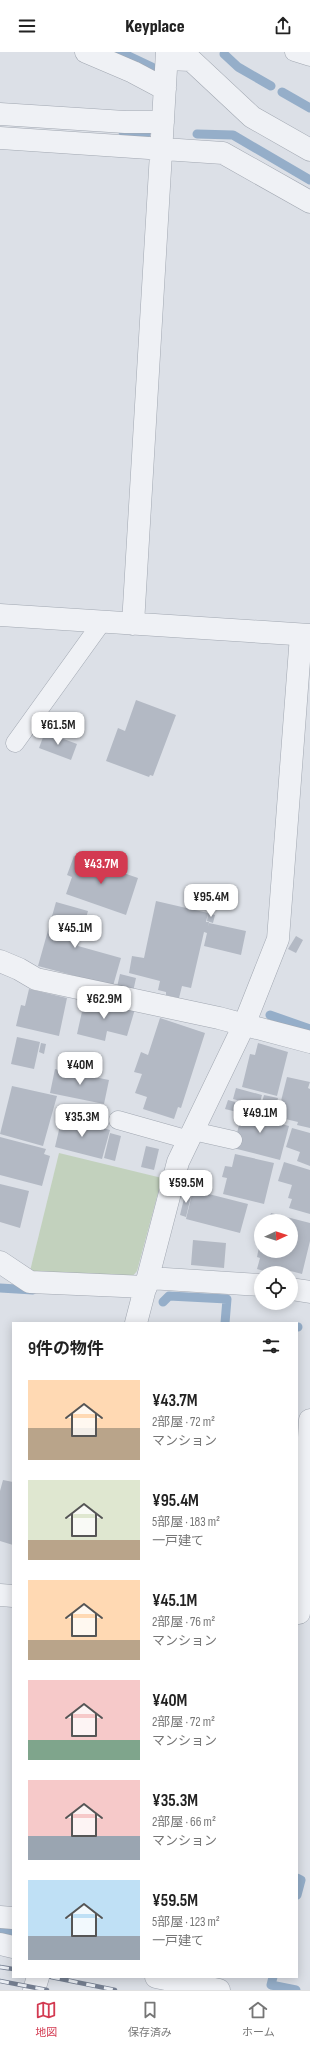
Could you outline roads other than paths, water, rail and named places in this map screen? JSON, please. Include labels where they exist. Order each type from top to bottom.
[{"type":"street","points":[[86,52],[133,72],[165,89]]},
{"type":"street","points":[[133,624],[167,55],[196,56],[252,117],[310,150]]},
{"type":"street","points":[[0,114],[125,122],[163,122]]},
{"type":"street","points":[[0,138],[223,154],[310,202]]},
{"type":"street","points":[[0,615],[305,635],[278,939],[244,1024],[178,1162],[136,1322]]},
{"type":"street","points":[[1,966],[36,979],[244,1024],[310,1042]]},
{"type":"street","points":[[0,1262],[30,1282],[147,1282],[254,1285]]},
{"type":"street","points":[[298,1290],[310,1292]]},
{"type":"street","points":[[302,1613],[310,1420]]},
{"type":"street","points":[[0,1595],[12,1596]]},
{"type":"street","points":[[0,1917],[12,1918]]},
{"type":"street","points":[[0,1944],[12,1947]]},
{"type":"street","points":[[34,1990],[38,1978]]},
{"type":"street","points":[[161,1978],[219,1990]]},
{"type":"lane","points":[[294,52],[310,57]]},
{"type":"lane","points":[[15,743],[102,622]]},
{"type":"lane","points":[[118,1120],[191,1136],[233,1140]]},
{"type":"waterway","points":[[120,52],[152,67]]},
{"type":"waterway","points":[[224,54],[238,67],[271,86]]},
{"type":"waterway","points":[[282,92],[310,108]]},
{"type":"waterway","points":[[123,132],[146,134]]},
{"type":"waterway","points":[[197,134],[233,135],[310,180]]},
{"type":"waterway","points":[[270,1015],[310,1029]]},
{"type":"waterway","points":[[0,1288],[33,1290]]},
{"type":"waterway","points":[[163,1302],[169,1296],[227,1299],[225,1322]]},
{"type":"waterway","points":[[298,1878],[301,1880],[298,1891]]},
{"type":"waterway","points":[[0,1930],[12,1932]]},
{"type":"waterway","points":[[273,1978],[271,1985],[296,1990]]},
{"type":"railway","points":[[0,1967],[12,1969]]},
{"type":"railway","points":[[56,1978],[115,1990]]},
{"type":"railway","points":[[0,1981],[47,1990]]}]
